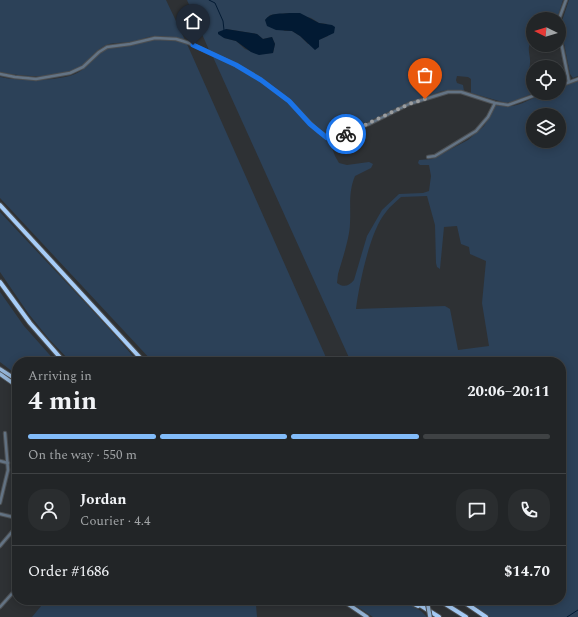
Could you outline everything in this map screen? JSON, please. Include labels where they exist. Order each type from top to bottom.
[{"type":"highway","points":[[0,205],[140,357]]},
{"type":"highway","points":[[0,282],[30,323],[60,357]]},
{"type":"highway","points":[[414,605],[431,615],[440,617]]},
{"type":"highway","points":[[418,605],[431,615]]},
{"type":"highway","points":[[447,605],[466,617]]},
{"type":"highway","points":[[468,605],[486,617]]},
{"type":"main road","points":[[0,369],[12,377]]},
{"type":"main road","points":[[0,374],[12,382]]},
{"type":"main road","points":[[349,605],[367,617]]},
{"type":"main road","points":[[428,605],[431,615]]},
{"type":"street","points":[[562,12],[566,0]]},
{"type":"street","points":[[0,74],[22,78],[70,74],[83,67],[99,52],[107,47],[130,44],[150,38],[163,38],[189,43],[236,65],[251,74],[288,100],[318,132],[331,139],[337,138],[369,124],[409,104],[448,92],[461,92],[495,103],[511,104],[526,98]]},
{"type":"street","points":[[563,52],[569,82]]},
{"type":"street","points":[[566,83],[578,79]]},
{"type":"street","points":[[428,157],[435,156],[473,134],[483,124],[495,103]]},
{"type":"street","points":[[0,503],[8,470],[6,433]]},
{"type":"street","points":[[0,461],[8,463]]},
{"type":"street","points":[[0,514],[12,517]]},
{"type":"street","points":[[0,546],[12,532]]},
{"type":"street","points":[[0,607],[12,594]]},
{"type":"shaded area","points":[[0,0],[166,0],[185,40],[153,36],[133,42],[110,44],[95,52],[80,67],[70,72],[61,74],[35,76],[0,72]]},
{"type":"shaded area","points":[[187,0],[563,0],[559,12],[526,12],[526,52],[529,52],[530,60],[526,60],[526,96],[506,103],[471,93],[471,79],[468,77],[457,76],[457,83],[463,85],[464,91],[442,91],[403,105],[333,137],[322,133],[317,129],[292,101],[273,86],[242,66],[209,50]],"holes":[[[290,13],[311,18],[319,23],[327,24],[328,36],[308,44],[292,31],[285,31],[265,20],[270,15]],[[226,29],[257,34],[263,39],[272,37],[275,44],[273,53],[258,54],[245,49],[236,41],[224,38]]]},
{"type":"shaded area","points":[[569,0],[578,0],[578,76],[573,78],[570,74],[566,52],[565,12]]},
{"type":"shaded area","points":[[300,13],[319,23],[332,25],[335,27],[334,33],[319,40],[319,47],[315,50],[300,36],[292,31],[276,30],[267,26],[265,20],[267,17],[276,14]]},
{"type":"shaded area","points":[[226,29],[257,34],[263,39],[272,37],[275,44],[273,53],[259,55],[251,52],[236,41],[224,38],[218,34],[218,32]]},
{"type":"shaded area","points":[[158,39],[187,44],[326,357],[148,357],[0,198],[0,77],[29,80],[62,78],[79,72],[104,50],[115,46]]},
{"type":"shaded area","points":[[213,57],[232,65],[251,76],[285,100],[307,124],[331,145],[339,163],[347,165],[369,162],[373,164],[371,168],[355,176],[351,188],[350,229],[337,283],[344,286],[350,284],[354,280],[367,236],[382,210],[399,194],[423,193],[429,191],[431,176],[429,165],[420,165],[418,163],[419,160],[432,159],[468,140],[484,126],[496,105],[511,106],[528,100],[566,100],[566,85],[578,81],[578,617],[490,617],[474,605],[566,605],[566,357],[349,357]],"holes":[[[427,196],[435,225],[437,267],[440,269],[444,227],[457,226],[461,244],[469,247],[470,254],[486,261],[482,303],[489,346],[458,350],[450,309],[445,306],[356,309],[366,258],[375,231],[380,220],[389,208],[401,197]]]},
{"type":"shaded area","points":[[0,212],[134,357],[66,357],[28,313],[0,272]]},
{"type":"shaded area","points":[[0,292],[24,326],[52,357],[12,357],[12,371],[0,362]]},
{"type":"shaded area","points":[[42,605],[256,605],[257,617],[32,617]]},
{"type":"shaded area","points":[[355,605],[411,605],[421,611],[427,617],[373,617]]},
{"type":"waterway","points":[[209,0],[215,3],[223,21],[224,30]]},
{"type":"waterway","points":[[567,617],[578,610]]},
{"type":"way so far","points":[[346,134],[409,104],[425,99]]},
{"type":"route","points":[[193,45],[236,65],[261,80],[289,101],[318,132],[327,138],[334,139],[346,134]]}]
